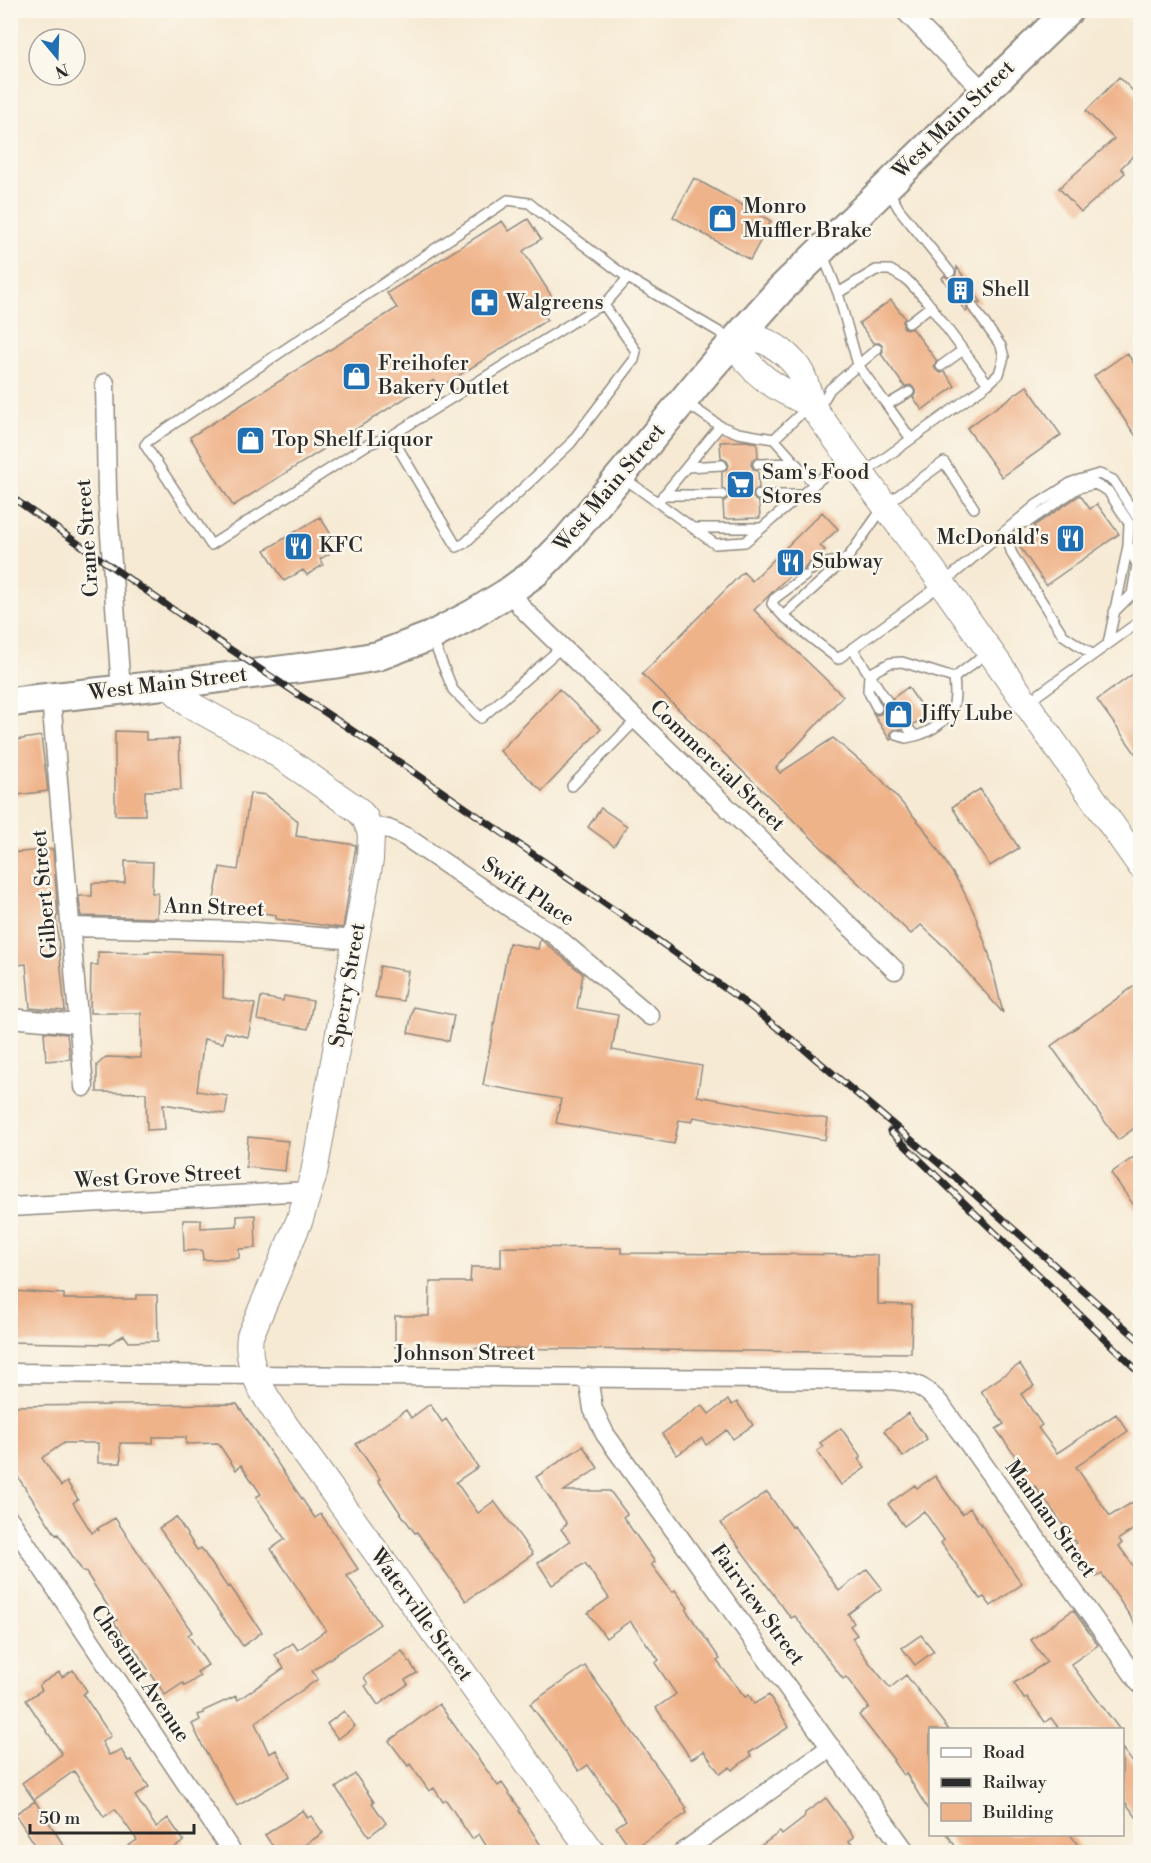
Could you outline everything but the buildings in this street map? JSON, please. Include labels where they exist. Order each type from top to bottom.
[{"type":"main road","name":"West Main Street","points":[[10,702],[358,660],[397,650],[431,636],[511,591],[549,559],[588,516],[683,400],[781,289],[1069,10]]},
{"type":"street","points":[[904,10],[984,92]]},
{"type":"street","points":[[734,341],[748,338],[758,339],[790,359],[802,374],[814,408],[990,651],[1140,865]]},
{"type":"street","name":"Crane Street","points":[[105,383],[107,492],[121,690]]},
{"type":"street","name":"Commercial Street","points":[[511,591],[522,608],[895,970]]},
{"type":"street","points":[[172,684],[176,692],[189,704],[268,748],[348,802],[369,825]]},
{"type":"street","name":"Gilbert Street","points":[[51,698],[84,1087]]},
{"type":"street","name":"Sperry Street","points":[[255,1375],[250,1359],[250,1336],[300,1219],[319,1150],[371,852],[369,825]]},
{"type":"street","name":"Swift Place","points":[[369,825],[388,829],[406,837],[553,934],[650,1016]]},
{"type":"street","name":"Ann Street","points":[[70,927],[204,929],[289,933],[356,940]]},
{"type":"street","points":[[10,1018],[79,1024]]},
{"type":"street","name":"West Grove Street","points":[[10,1207],[309,1191]]},
{"type":"street","name":"Johnson Street","points":[[10,1373],[886,1380],[918,1385]]},
{"type":"street","name":"Waterville Street","points":[[255,1375],[297,1442],[592,1852]]},
{"type":"street","name":"Fairview Street","points":[[588,1377],[593,1409],[605,1434],[906,1852]]},
{"type":"street","name":"Manhan Street","points":[[918,1385],[933,1395],[941,1405],[1140,1684]]},
{"type":"street","name":"Chestnut Avenue","points":[[10,1520],[232,1852]]},
{"type":"street","points":[[683,1852],[831,1747]]},
{"type":"lane","points":[[885,187],[899,209],[950,272]]},
{"type":"lane","points":[[628,278],[604,306],[594,309],[391,436],[367,446],[211,545],[145,446],[148,441],[508,200],[529,202],[628,278],[734,341]]},
{"type":"lane","points":[[820,250],[838,293],[858,365],[911,439]]},
{"type":"lane","points":[[838,293],[876,270],[890,270],[907,280],[931,306],[988,384]]},
{"type":"lane","points":[[391,436],[457,547],[465,543],[570,444],[634,360],[636,351],[604,306]]},
{"type":"lane","points":[[909,324],[931,306]]},
{"type":"lane","points":[[622,476],[661,499],[715,544],[745,542],[814,484],[911,439],[999,374],[1004,357],[1001,346],[973,307]]},
{"type":"lane","points":[[774,439],[814,408],[830,389],[877,349]]},
{"type":"lane","points":[[940,366],[963,350]]},
{"type":"lane","points":[[887,405],[909,392]]},
{"type":"lane","points":[[683,400],[720,426],[738,433],[774,439],[814,484]]},
{"type":"lane","points":[[661,499],[720,426]]},
{"type":"lane","points":[[783,616],[849,556],[885,505],[944,462],[974,508]]},
{"type":"lane","points":[[758,464],[796,463]]},
{"type":"lane","points":[[687,467],[722,465]]},
{"type":"lane","points":[[843,560],[821,564],[774,599],[772,604],[783,616],[838,659],[942,584],[1036,506],[1072,482],[1099,474],[1113,480],[1140,522]]},
{"type":"lane","points":[[1015,524],[1028,522],[1078,488],[1095,484],[1108,490],[1129,523],[1128,544],[1108,644]]},
{"type":"lane","points":[[661,499],[722,495]]},
{"type":"lane","points":[[759,495],[802,495]]},
{"type":"lane","points":[[693,528],[761,528]]},
{"type":"lane","points":[[1005,532],[1012,554],[1063,635],[1093,655]]},
{"type":"lane","points":[[1026,703],[1140,621]]},
{"type":"lane","points":[[431,636],[453,690],[481,718],[562,647]]},
{"type":"lane","points":[[852,648],[887,701]]},
{"type":"lane","points":[[954,678],[990,651]]},
{"type":"lane","points":[[869,674],[890,663],[902,662],[954,678]]},
{"type":"lane","points":[[869,674],[868,691],[877,708]]},
{"type":"lane","points":[[897,735],[906,738],[912,732],[933,727],[948,716],[953,706],[954,678]]},
{"type":"lane","points":[[572,786],[636,719]]},
{"type":"railway","points":[[10,496],[224,645],[392,757],[646,932],[751,1007],[955,1177],[1140,1341]]},
{"type":"railway","points":[[890,1131],[1140,1373]]},
{"type":"place","name":"Monro Muffler Brake","points":[[722,219]]},
{"type":"place","name":"Shell","points":[[961,290]]},
{"type":"place","name":"Walgreens","points":[[485,303]]},
{"type":"place","name":"Freihofer Bakery Outlet","points":[[357,376]]},
{"type":"place","name":"Top Shelf Liquor","points":[[251,440]]},
{"type":"place","name":"Sam's Food Stores","points":[[741,485]]},
{"type":"place","name":"McDonald's","points":[[1070,538]]},
{"type":"place","name":"KFC","points":[[298,546]]},
{"type":"place","name":"Subway","points":[[791,562]]},
{"type":"place","name":"Jiffy Lube","points":[[899,714]]}]
